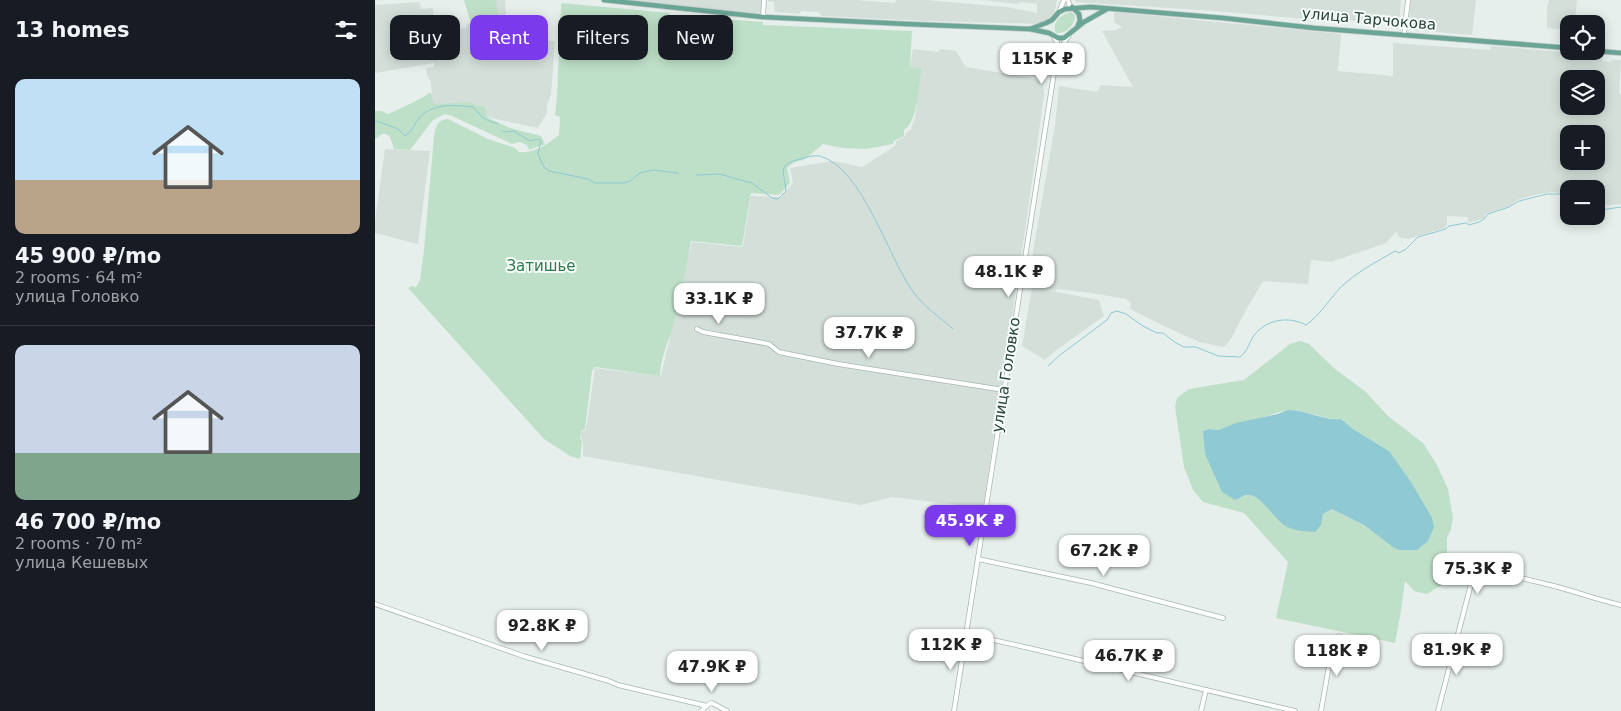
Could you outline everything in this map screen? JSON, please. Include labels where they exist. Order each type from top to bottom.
[{"type":"main road","points":[[604,0],[763,17],[1030,29],[1061,38],[1069,35],[1078,26],[1108,8]]},
{"type":"main road","points":[[1030,29],[1052,20],[1059,12],[1071,7],[1079,14],[1080,21],[1078,26]]},
{"type":"main road","name":"улица Тарчокова","points":[[1071,7],[1108,8],[1560,47]]},
{"type":"main road","points":[[1052,20],[1050,28],[1053,36]]},
{"type":"main road","points":[[1605,52],[1621,53]]},
{"type":"street","points":[[763,17],[764,0]]},
{"type":"street","points":[[1059,12],[1064,0]]},
{"type":"street","points":[[1068,0],[1071,7]]},
{"type":"street","points":[[1404,35],[1408,0]]},
{"type":"street","points":[[1057,54],[1069,35]]},
{"type":"street","points":[[1053,36],[1057,42],[1057,54]]},
{"type":"street","name":"улица Головко","points":[[954,711],[1057,54]]},
{"type":"street","points":[[697,329],[703,332],[769,344],[779,352],[839,364],[1004,390]]},
{"type":"street","points":[[977,559],[1091,583],[1223,618]]},
{"type":"street","points":[[1438,711],[1474,567],[1478,566],[1621,605]]},
{"type":"street","points":[[375,604],[552,665],[618,685],[707,706]]},
{"type":"street","points":[[966,634],[1295,711]]},
{"type":"street","points":[[1321,711],[1328,671],[1339,636]]},
{"type":"street","points":[[1201,711],[1206,690]]},
{"type":"street","points":[[701,711],[713,703],[727,711]]},
{"type":"shaded area","points":[[464,0],[505,0],[506,15],[470,15],[470,20]]},
{"type":"shaded area","points":[[604,0],[764,0],[763,17]]},
{"type":"shaded area","points":[[768,0],[855,0],[895,3],[896,0],[926,0],[1006,7],[1037,13],[1037,4],[982,0],[1057,0],[1054,15],[1041,24],[924,21],[822,16],[818,12],[801,11],[799,14],[776,12],[774,10],[774,2]]},
{"type":"shaded area","points":[[1075,0],[1401,0],[1399,24],[1328,19],[1328,21],[1076,2]]},
{"type":"shaded area","points":[[1411,0],[1476,0],[1472,35],[1411,30],[1408,24]]},
{"type":"shaded area","points":[[1549,0],[1577,0],[1576,15],[1560,15],[1560,29],[1547,28]]},
{"type":"shaded area","points":[[420,2],[421,9],[433,8],[434,15],[390,15],[390,60],[460,60],[460,29],[466,28],[466,25],[470,23],[470,60],[548,60],[548,41],[555,41],[551,95],[547,105],[547,113],[538,128],[486,117],[468,102],[433,104],[431,83],[426,68],[434,67],[434,63],[375,73],[375,5]]},
{"type":"shaded area","points":[[1114,12],[1341,34],[1338,71],[1393,76],[1393,43],[1490,50],[1491,46],[1560,52],[1560,60],[1602,60],[1611,62],[1611,60],[1621,60],[1619,93],[1621,94],[1621,204],[1605,205],[1605,180],[1560,180],[1560,194],[1553,192],[1538,194],[1517,200],[1510,206],[1485,214],[1484,218],[1468,223],[1468,217],[1447,216],[1445,228],[1408,239],[1399,237],[1396,232],[1386,243],[1331,262],[1311,260],[1308,284],[1263,281],[1231,339],[1224,347],[1199,342],[1166,327],[1130,309],[1131,303],[1126,299],[1091,293],[1036,288],[1099,300],[1104,316],[1045,360],[1022,346],[1032,288],[1027,286],[1055,125],[1059,86],[1097,92],[1101,85],[1133,87],[1102,31],[1116,30],[1122,27],[1114,22]]},
{"type":"shaded area","points":[[913,49],[938,52],[940,49],[956,51],[966,67],[1043,80],[1044,95],[1027,217],[983,508],[892,497],[861,505],[583,456],[581,432],[586,430],[595,368],[661,376],[692,242],[743,247],[751,196],[780,197],[793,183],[790,168],[833,161],[862,167],[895,146],[896,141],[905,136],[911,129],[915,117],[922,68],[910,67]]},
{"type":"shaded area","points":[[385,149],[430,151],[418,244],[375,233]]},
{"type":"green space","points":[[464,0],[496,0],[498,15],[470,15],[470,20]]},
{"type":"green space","name":"Затишье","points":[[562,3],[669,13],[670,15],[658,15],[658,60],[733,60],[733,20],[763,22],[763,25],[912,31],[910,67],[922,68],[915,111],[909,126],[904,130],[904,136],[894,141],[893,144],[866,149],[842,148],[823,144],[805,159],[793,163],[787,168],[790,183],[779,195],[751,193],[742,246],[691,241],[672,330],[662,358],[660,376],[595,367],[592,371],[585,429],[581,431],[580,459],[570,456],[544,439],[408,288],[416,287],[420,280],[434,136],[439,122],[448,119],[488,139],[515,148],[519,152],[535,150],[559,135],[560,117],[555,115],[559,60],[648,60],[648,15],[561,15]]},
{"type":"green space","points":[[1071,12],[1075,15],[1072,25],[1064,32],[1056,33],[1055,26],[1058,19]]},
{"type":"green space","points":[[431,92],[434,104],[468,102],[486,108],[486,117],[510,128],[541,136],[545,144],[529,150],[527,145],[520,142],[512,144],[445,114],[433,120],[410,150],[394,149],[390,137],[386,134],[382,134],[375,139],[375,111],[382,111],[388,114]]},
{"type":"green space","points":[[1300,341],[1309,344],[1335,369],[1366,392],[1388,416],[1423,443],[1437,465],[1448,489],[1453,518],[1447,538],[1445,583],[1427,594],[1414,591],[1405,581],[1395,643],[1276,618],[1288,562],[1244,513],[1203,502],[1193,490],[1184,467],[1175,407],[1177,398],[1189,389],[1244,380],[1290,344]],"holes":[[[1287,410],[1327,418],[1341,419],[1353,429],[1389,451],[1399,550],[1364,525],[1332,509],[1323,514],[1321,525],[1283,524],[1257,498],[1247,495],[1235,500],[1211,465],[1206,454],[1203,431],[1209,429],[1219,430]]]},
{"type":"water","points":[[1287,410],[1341,419],[1353,429],[1389,451],[1411,482],[1432,518],[1434,527],[1428,541],[1417,550],[1399,550],[1364,525],[1332,509],[1323,514],[1321,525],[1315,532],[1295,530],[1280,522],[1257,498],[1246,495],[1235,500],[1222,492],[1205,454],[1203,431],[1209,429],[1219,430],[1236,423],[1278,414]]},
{"type":"waterway","points":[[375,122],[377,121],[398,129],[405,136],[425,112],[438,107],[452,106],[473,107],[484,118],[498,124]]},
{"type":"waterway","points":[[501,130],[505,132],[514,131],[530,141],[538,139],[541,141],[538,154],[544,167],[549,171],[588,179],[595,183],[624,183],[640,173],[653,170],[678,173]]},
{"type":"waterway","points":[[696,175],[719,174],[752,183],[772,198],[778,199],[786,191],[783,171],[790,162],[820,156],[835,164],[849,178],[861,195],[916,296],[953,329]]},
{"type":"waterway","points":[[1048,366],[1107,320],[1111,313],[1117,311],[1126,314],[1157,333],[1163,333],[1184,347],[1196,347],[1218,356],[1240,357],[1260,329],[1279,320],[1293,320],[1306,325],[1352,277],[1395,251],[1399,253],[1406,249],[1418,237],[1446,229],[1449,226],[1466,223],[1469,225],[1479,222],[1488,214],[1509,207],[1519,201],[1547,194],[1560,194]]},
{"type":"waterway","points":[[1605,209],[1621,207]]}]
